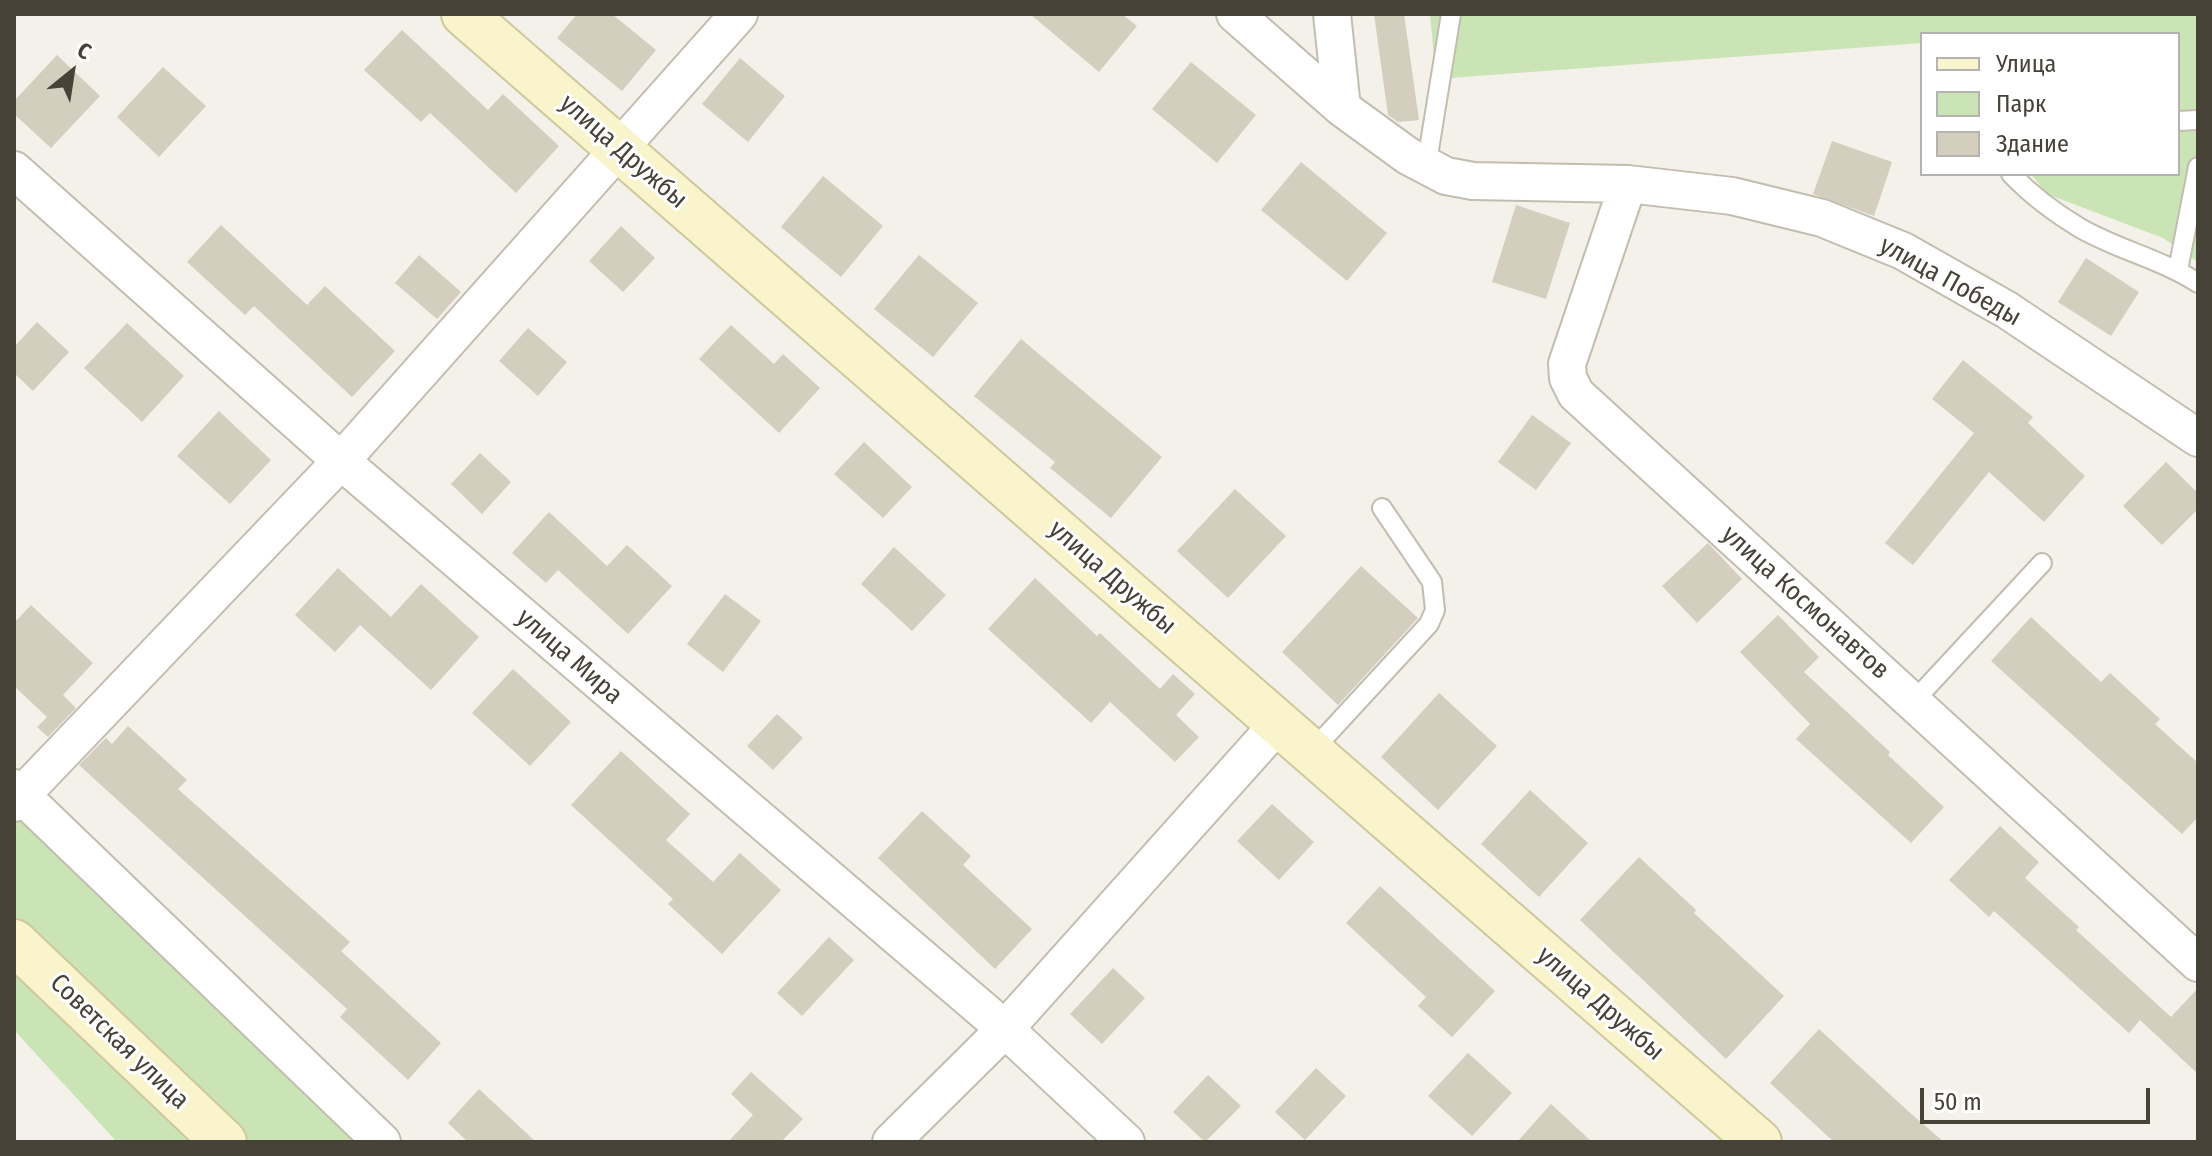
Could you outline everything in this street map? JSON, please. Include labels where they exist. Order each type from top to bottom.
[{"type":"street","name":"улица Дружбы","points":[[464,14],[1759,1142]]},
{"type":"street","points":[[382,1142],[16,796],[341,461],[739,14]]},
{"type":"street","points":[[1235,14],[1342,108]]},
{"type":"street","points":[[1332,14],[1342,108]]},
{"type":"street","name":"улица Победы","points":[[1342,108],[1426,168],[1446,176],[1473,181],[1628,184],[1732,196],[1822,218],[1903,251],[2007,310],[2198,438]]},
{"type":"street","name":"улица Мира","points":[[14,170],[341,461],[1005,1029],[1126,1142]]},
{"type":"street","name":"улица Космонавтов","points":[[1628,184],[1567,364],[1568,378],[1576,394],[2198,963]]},
{"type":"street","points":[[891,1142],[1005,1029],[1279,723]]},
{"type":"street","name":"Советская улица","points":[[14,942],[224,1142]]},
{"type":"lane","points":[[1426,168],[1451,14]]},
{"type":"lane","points":[[2178,270],[2198,167]]},
{"type":"lane","points":[[2013,176],[2048,207],[2081,229],[2178,270],[2198,283]]},
{"type":"lane","points":[[1311,752],[1429,624],[1435,610],[1432,582],[1382,508]]},
{"type":"lane","points":[[1913,702],[2042,563]]},
{"type":"green space","points":[[1430,14],[2198,14],[2198,262],[2163,238],[2047,194],[2033,176],[2180,176],[2180,32],[1920,32],[1920,43],[1436,79]]},
{"type":"green space","points":[[24,805],[376,1142],[233,1142],[14,932],[14,815]]},
{"type":"green space","points":[[14,951],[212,1142],[117,1142],[14,1030]]},
{"type":"building","points":[[577,14],[612,14],[656,50],[622,91],[557,38]]},
{"type":"building","points":[[1030,14],[1122,14],[1137,26],[1099,72]]},
{"type":"building","points":[[1374,14],[1404,14],[1419,120],[1398,122],[1388,115]]},
{"type":"building","points":[[402,30],[488,110],[503,94],[559,146],[516,193],[430,113],[421,122],[364,70]]},
{"type":"building","points":[[57,55],[100,96],[51,148],[14,114],[14,101]]},
{"type":"building","points":[[740,58],[785,96],[748,142],[702,104]]},
{"type":"building","points":[[1191,62],[1256,115],[1217,163],[1152,109]]},
{"type":"building","points":[[163,67],[206,106],[159,157],[117,117]]},
{"type":"building","points":[[1832,141],[1892,162],[1874,216],[1813,194]]},
{"type":"building","points":[[1301,162],[1387,233],[1347,281],[1261,210]]},
{"type":"building","points":[[823,176],[883,226],[841,277],[781,227]]},
{"type":"building","points":[[1516,205],[1570,223],[1546,299],[1492,282]]},
{"type":"building","points":[[221,225],[307,305],[325,286],[395,351],[352,397],[254,306],[245,315],[187,262]]},
{"type":"building","points":[[621,226],[655,258],[623,292],[589,261]]},
{"type":"building","points":[[419,255],[461,292],[437,319],[395,283]]},
{"type":"building","points":[[919,255],[978,303],[933,357],[874,309]]},
{"type":"building","points":[[2086,258],[2139,292],[2111,336],[2058,302]]},
{"type":"building","points":[[37,322],[69,352],[33,391],[14,373],[14,347]]},
{"type":"building","points":[[127,323],[184,376],[142,422],[84,368]]},
{"type":"building","points":[[731,325],[774,364],[783,354],[820,388],[779,433],[699,359]]},
{"type":"building","points":[[528,328],[567,362],[538,396],[499,361]]},
{"type":"building","points":[[1021,339],[1162,457],[1111,518],[1050,468],[1055,462],[974,396]]},
{"type":"building","points":[[1963,360],[2033,417],[2028,423],[2085,476],[2044,522],[1989,472],[1913,565],[1885,543],[1974,433],[1932,399]]},
{"type":"building","points":[[219,411],[271,460],[230,504],[177,456]]},
{"type":"building","points":[[1532,415],[1571,443],[1536,490],[1498,462]]},
{"type":"building","points":[[864,442],[912,487],[883,518],[834,474]]},
{"type":"building","points":[[480,453],[511,482],[482,514],[451,484]]},
{"type":"building","points":[[2166,462],[2198,493],[2198,509],[2162,545],[2123,506]]},
{"type":"building","points":[[1235,489],[1286,536],[1228,598],[1177,551]]},
{"type":"building","points":[[549,512],[607,566],[627,545],[672,586],[628,634],[558,570],[546,583],[512,553]]},
{"type":"building","points":[[1708,543],[1742,579],[1697,623],[1662,586]]},
{"type":"building","points":[[894,547],[946,595],[912,631],[861,584]]},
{"type":"building","points":[[1361,566],[1418,618],[1338,705],[1282,652]]},
{"type":"building","points":[[338,568],[391,617],[421,584],[479,637],[431,690],[360,625],[335,652],[295,615]]},
{"type":"building","points":[[1035,578],[1160,689],[1173,674],[1195,694],[1176,715],[1199,737],[1175,762],[1110,702],[1091,723],[988,629]]},
{"type":"building","points":[[725,594],[761,621],[723,672],[687,644]]},
{"type":"building","points":[[31,605],[93,663],[63,695],[76,708],[48,737],[37,727],[47,717],[14,686],[14,623]]},
{"type":"building","points":[[1778,615],[1819,657],[1804,672],[1944,807],[1911,843],[1796,739],[1810,724],[1740,652]]},
{"type":"building","points":[[2031,617],[2101,682],[2110,673],[2160,719],[2155,724],[2198,763],[2198,817],[2182,834],[1991,661]]},
{"type":"building","points":[[513,669],[571,722],[530,766],[472,713]]},
{"type":"building","points":[[1439,693],[1497,746],[1438,810],[1381,757]]},
{"type":"building","points":[[777,714],[803,738],[773,770],[747,746]]},
{"type":"building","points":[[128,726],[187,780],[178,789],[350,942],[341,951],[441,1043],[408,1080],[340,1017],[347,1009],[79,765],[106,738],[112,744]]},
{"type":"building","points":[[621,751],[690,814],[666,840],[713,882],[740,853],[781,890],[722,954],[668,904],[673,899],[571,805]]},
{"type":"building","points":[[1530,790],[1588,843],[1539,897],[1481,844]]},
{"type":"building","points":[[1272,804],[1314,842],[1279,880],[1237,841]]},
{"type":"building","points":[[922,811],[971,856],[963,865],[1032,929],[995,969],[878,858]]},
{"type":"building","points":[[2000,826],[2039,862],[2025,878],[2079,927],[2076,930],[2171,1017],[2198,988],[2198,1074],[2140,1020],[2129,1033],[1994,911],[1989,917],[1949,880]]},
{"type":"building","points":[[1639,857],[1784,996],[1726,1059],[1580,920]]},
{"type":"building","points":[[1380,886],[1495,991],[1452,1037],[1418,1006],[1426,997],[1346,923]]},
{"type":"building","points":[[829,937],[854,960],[802,1016],[777,993]]},
{"type":"building","points":[[1113,968],[1145,998],[1102,1044],[1070,1014]]},
{"type":"building","points":[[1819,1029],[1944,1142],[1834,1142],[1770,1083]]},
{"type":"building","points":[[1468,1053],[1512,1093],[1472,1136],[1428,1096]]},
{"type":"building","points":[[1316,1068],[1346,1096],[1305,1140],[1275,1112]]},
{"type":"building","points":[[751,1072],[803,1119],[781,1142],[728,1142],[753,1115],[731,1094]]},
{"type":"building","points":[[1208,1075],[1241,1106],[1205,1142],[1173,1112]]},
{"type":"building","points":[[479,1089],[536,1142],[468,1142],[448,1123]]},
{"type":"building","points":[[1551,1104],[1592,1142],[1517,1142]]}]
